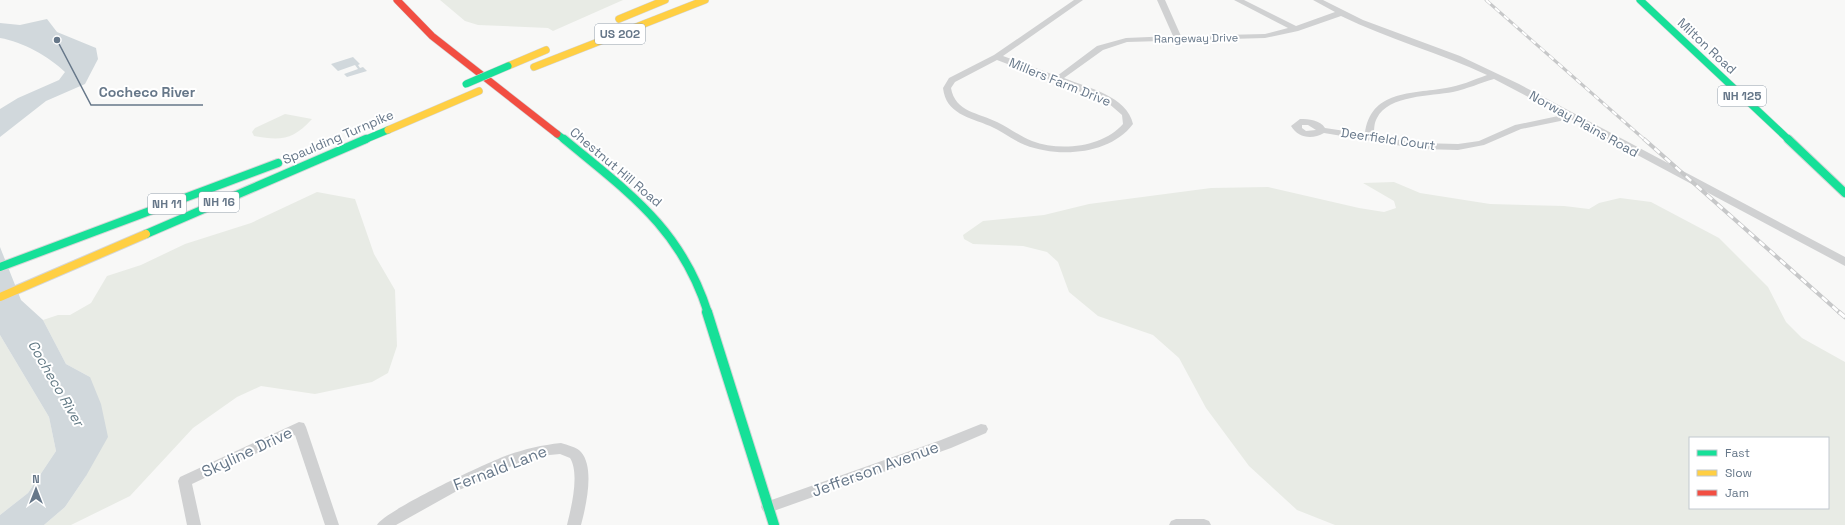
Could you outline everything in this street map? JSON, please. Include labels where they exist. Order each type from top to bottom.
[{"type":"main road","name":"Chestnut Hill Road","points":[[398,0],[414,19],[447,48],[528,110],[640,202],[670,233],[692,272],[702,296],[774,525]]},
{"type":"main road","points":[[612,22],[665,0]]},
{"type":"main road","name":"US 202","points":[[687,0],[530,68],[706,0]]},
{"type":"main road","name":"Milton Road","points":[[1640,0],[1845,193]]},
{"type":"main road","points":[[462,86],[556,46]]},
{"type":"main road","name":"Spaulding Turnpike","points":[[0,298],[506,79]]},
{"type":"main road","name":"Spaulding Turnpike","points":[[108,237],[285,161]]},
{"type":"main road","name":"NH 11","points":[[0,267],[285,161]]},
{"type":"street","name":"Millers Farm Drive","points":[[997,57],[1097,93],[1110,100],[1120,107],[1126,114],[1128,124],[1120,133],[1098,144],[1069,150],[1053,149],[1025,142],[1007,131],[955,107],[948,98],[947,88],[949,84],[958,76],[997,57],[1079,0]]},
{"type":"street","points":[[1161,0],[1178,38]]},
{"type":"street","points":[[1238,0],[1295,29]]},
{"type":"street","name":"Norway Plains Road","points":[[1317,0],[1341,13],[1457,58],[1494,76],[1845,262]]},
{"type":"street","name":"Rangeway Drive","points":[[1058,79],[1089,55],[1109,44],[1126,40],[1265,36],[1295,29],[1341,13]]},
{"type":"street","points":[[1369,137],[1374,115],[1381,108],[1391,102],[1418,94],[1456,89],[1494,76]]},
{"type":"street","name":"Deerfield Court","points":[[1321,130],[1420,146],[1466,146],[1488,141],[1518,127],[1570,116]]},
{"type":"street","name":"Skyline Drive","points":[[194,525],[185,481],[299,427],[332,525]]},
{"type":"street","name":"Jefferson Avenue","points":[[768,507],[946,444],[981,429]]},
{"type":"street","name":"Fernald Lane","points":[[384,525],[449,488],[531,452],[556,447],[567,448],[575,453],[579,459],[580,493],[574,525]]},
{"type":"street","points":[[1176,525],[1204,525]]},
{"type":"shaded area","points":[[440,0],[623,0],[553,31],[548,28],[478,25],[465,21]]},
{"type":"shaded area","points":[[285,114],[312,119],[299,131],[286,137],[272,138],[254,136],[252,132],[255,128]]},
{"type":"shaded area","points":[[1394,182],[1420,193],[1490,204],[1564,206],[1589,209],[1599,203],[1620,198],[1651,202],[1719,238],[1768,287],[1786,322],[1802,338],[1845,362],[1845,525],[1335,525],[1297,510],[1249,466],[1206,408],[1179,358],[1153,335],[1098,316],[1069,292],[1058,262],[1047,252],[1023,246],[973,244],[964,239],[963,235],[983,221],[1044,215],[1089,204],[1211,188],[1268,187],[1359,208],[1384,212],[1396,208],[1394,201],[1363,183]]},
{"type":"shaded area","points":[[317,192],[355,199],[374,254],[395,290],[397,346],[388,373],[372,382],[315,394],[261,386],[237,397],[193,428],[130,496],[71,525],[44,525],[65,507],[86,476],[90,377],[66,364],[43,320],[58,315],[70,315],[91,303],[107,276],[141,265],[185,244],[251,223]]},
{"type":"shaded area","points":[[0,335],[49,417],[56,451],[28,493],[0,515]]},
{"type":"water","points":[[47,19],[57,32],[96,48],[98,59],[85,84],[46,101],[0,137],[0,109],[18,98],[59,80],[65,72],[51,60],[35,50],[0,38],[0,23],[20,25]]},
{"type":"water","points":[[353,57],[360,64],[358,65],[360,68],[363,67],[367,71],[347,77],[344,74],[358,69],[355,65],[338,71],[331,64]]},
{"type":"water","points":[[0,247],[21,300],[43,320],[66,364],[90,377],[101,404],[108,437],[86,476],[65,507],[44,525],[0,525],[0,515],[28,493],[56,451],[49,417],[0,335]]},
{"type":"railway","points":[[1486,0],[1645,140]]},
{"type":"railway","points":[[1644,139],[1840,313]]},
{"type":"railway","points":[[1839,312],[1845,317]]},
{"type":"traffic: fast","points":[[1640,0],[1845,193]]},
{"type":"traffic: fast","points":[[466,84],[508,66]]},
{"type":"traffic: fast","points":[[146,234],[388,130]]},
{"type":"traffic: fast","points":[[557,134],[640,202],[670,236],[686,260],[704,301],[774,525]]},
{"type":"traffic: fast","points":[[0,267],[278,163]]},
{"type":"traffic: slow","points":[[619,19],[665,0]]},
{"type":"traffic: slow","points":[[534,67],[705,0]]},
{"type":"traffic: slow","points":[[508,66],[546,50]]},
{"type":"traffic: slow","points":[[388,130],[479,91]]},
{"type":"traffic: slow","points":[[0,297],[146,234]]},
{"type":"traffic: jam","points":[[397,0],[432,36],[557,134]]},
{"type":"place","name":"Cocheco River","points":[[57,40]]}]
